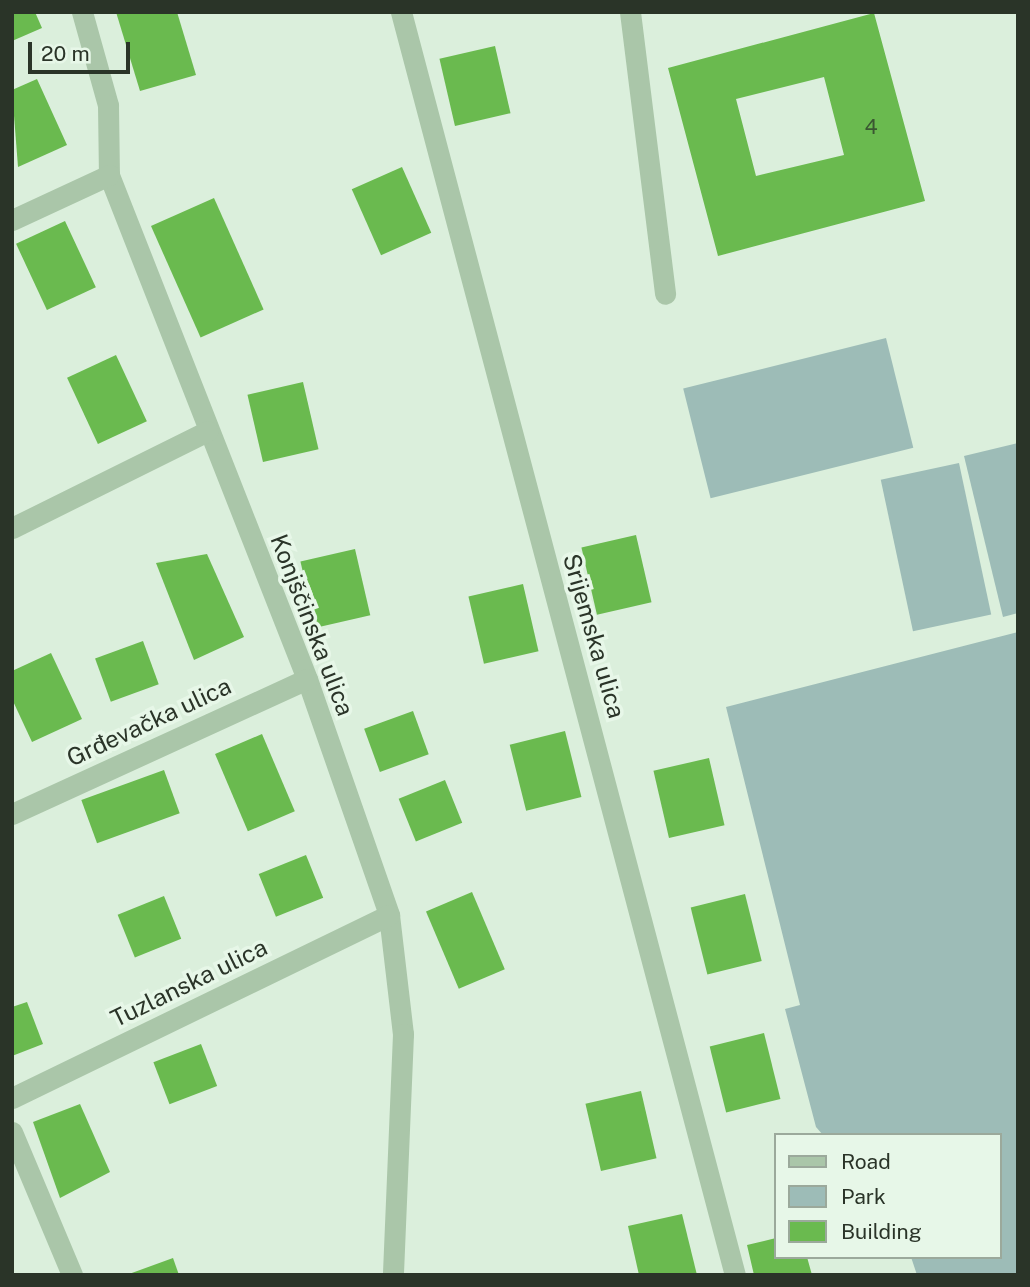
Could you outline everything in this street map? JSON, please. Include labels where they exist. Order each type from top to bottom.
[{"type":"street","name":"Konjščinska ulica","points":[[82,12],[108,105],[109,175],[307,679],[389,915],[402,1034],[393,1275]]},
{"type":"street","name":"Srijemska ulica","points":[[401,12],[735,1275]]},
{"type":"street","points":[[630,12],[665,293]]},
{"type":"street","points":[[12,220],[109,175]]},
{"type":"street","points":[[12,528],[207,430]]},
{"type":"street","name":"Grđevačka ulica","points":[[12,814],[307,679]]},
{"type":"street","name":"Tuzlanska ulica","points":[[12,1098],[389,915]]},
{"type":"street","points":[[12,1132],[72,1275]]},
{"type":"green space","points":[[886,338],[913,448],[711,498],[683,389]]},
{"type":"green space","points":[[1018,443],[1018,613],[1003,617],[964,456]]},
{"type":"green space","points":[[959,463],[991,615],[913,631],[881,480]]},
{"type":"green space","points":[[1018,632],[1018,1275],[917,1275],[912,1259],[1002,1259],[1002,1133],[821,1133],[816,1127],[785,1009],[800,1005],[726,707]]},
{"type":"building","points":[[12,12],[35,12],[42,28],[12,41]]},
{"type":"building","points":[[116,12],[177,12],[196,75],[140,91]]},
{"type":"building","points":[[874,13],[925,201],[718,256],[668,68]],"holes":[[[824,77],[844,155],[756,176],[736,99]]]},
{"type":"building","points":[[495,46],[511,113],[455,126],[439,59]]},
{"type":"building","points":[[37,79],[67,145],[18,167],[12,90]]},
{"type":"building","points":[[402,167],[431,233],[381,255],[352,189]]},
{"type":"building","points":[[214,198],[264,309],[201,338],[151,226]]},
{"type":"building","points":[[65,221],[96,287],[47,310],[16,244]]},
{"type":"building","points":[[116,355],[147,421],[98,444],[67,378]]},
{"type":"building","points":[[303,382],[319,449],[263,462],[247,395]]},
{"type":"building","points":[[636,535],[652,602],[597,615],[581,548]]},
{"type":"building","points":[[355,549],[370,615],[316,628],[300,562]]},
{"type":"building","points":[[207,554],[244,637],[194,660],[156,563]]},
{"type":"building","points":[[523,584],[539,651],[484,664],[468,597]]},
{"type":"building","points":[[143,641],[159,684],[111,702],[95,658]]},
{"type":"building","points":[[51,653],[82,719],[32,742],[12,699],[12,671]]},
{"type":"building","points":[[413,711],[429,754],[380,772],[364,729]]},
{"type":"building","points":[[565,731],[581,797],[526,811],[510,745]]},
{"type":"building","points":[[262,734],[295,811],[248,831],[215,754]]},
{"type":"building","points":[[709,758],[725,825],[669,838],[653,771]]},
{"type":"building","points":[[164,770],[180,813],[97,843],[81,800]]},
{"type":"building","points":[[445,780],[462,823],[416,841],[399,799]]},
{"type":"building","points":[[306,855],[323,898],[276,917],[259,874]]},
{"type":"building","points":[[472,892],[505,969],[459,989],[426,912]]},
{"type":"building","points":[[745,894],[762,961],[707,974],[691,908]]},
{"type":"building","points":[[164,896],[181,939],[135,957],[118,915]]},
{"type":"building","points":[[27,1002],[43,1044],[12,1056],[12,1007]]},
{"type":"building","points":[[764,1033],[780,1099],[726,1113],[710,1047]]},
{"type":"building","points":[[201,1044],[217,1086],[170,1104],[153,1062]]},
{"type":"building","points":[[641,1091],[657,1158],[601,1171],[585,1104]]},
{"type":"building","points":[[80,1104],[110,1172],[60,1198],[33,1122]]},
{"type":"building","points":[[682,1214],[697,1275],[639,1275],[628,1226]]},
{"type":"building","points":[[774,1238],[774,1259],[808,1259],[812,1275],[754,1275],[747,1245]]},
{"type":"building","points":[[173,1258],[179,1275],[129,1275],[129,1274]]}]
